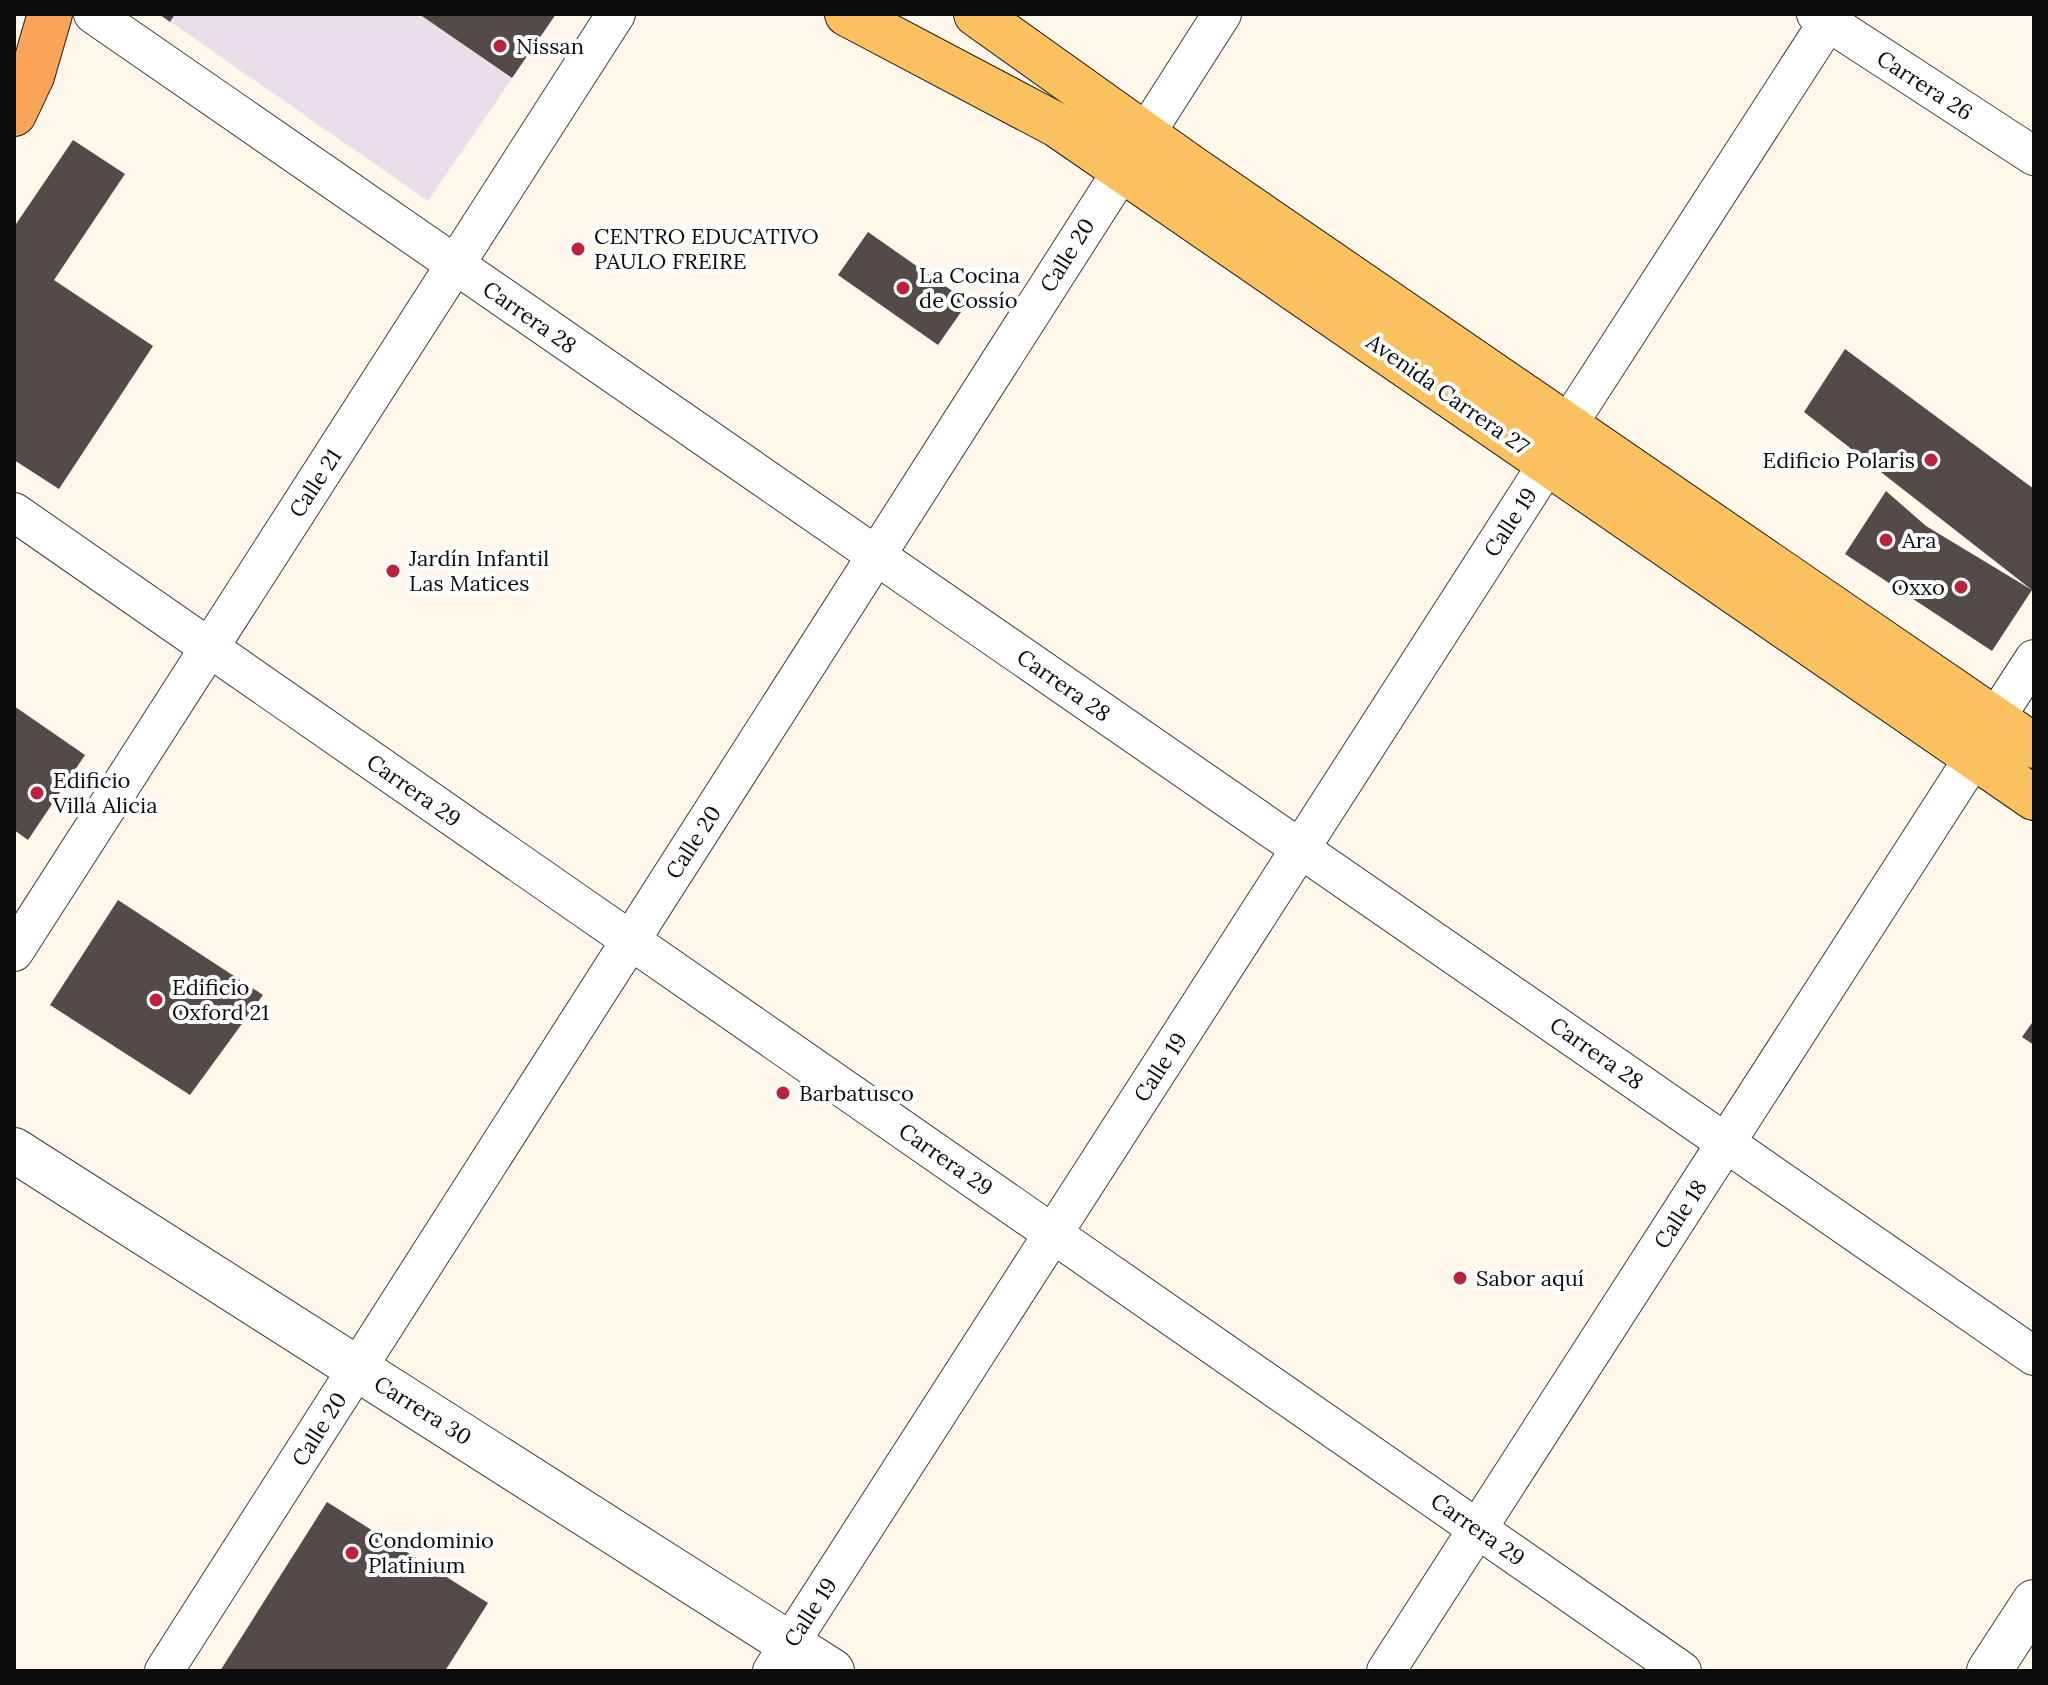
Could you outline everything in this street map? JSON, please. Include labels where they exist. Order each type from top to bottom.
[{"type":"highway","points":[[14,114],[32,76],[46,30]]},
{"type":"main road","name":"Avenida Carrera 27","points":[[847,14],[1057,125],[1132,152]]},
{"type":"main road","points":[[906,14],[1057,125]]},
{"type":"main road","name":"Avenida Carrera 27","points":[[976,14],[1132,152],[1557,444],[2034,746]]},
{"type":"main road","name":"Avenida Carrera 27","points":[[1557,444],[1974,757],[2034,798]]},
{"type":"street","points":[[46,30],[80,27],[93,14]]},
{"type":"street","name":"Carrera 28","points":[[93,14],[2034,1356]]},
{"type":"street","name":"Calle 21","points":[[14,952],[616,14]]},
{"type":"street","name":"Calle 20","points":[[164,1671],[1222,14]]},
{"type":"street","name":"Carrera 26","points":[[1826,17],[2034,156]]},
{"type":"street","name":"Calle 19","points":[[781,1657],[1301,848],[1826,17]]},
{"type":"street","name":"Carrera 29","points":[[14,512],[1682,1671]]},
{"type":"street","points":[[1995,719],[2034,659]]},
{"type":"street","name":"Calle 18","points":[[1386,1671],[1974,757]]},
{"type":"street","name":"Carrera 30","points":[[14,1150],[357,1368],[781,1657],[832,1671]]},
{"type":"street","points":[[1989,1671],[2034,1602]]},
{"type":"shaded area","points":[[159,14],[556,14],[428,201]]},
{"type":"building","points":[[159,14],[175,14],[170,22]]},
{"type":"building","name":"Nissan","points":[[419,14],[556,14],[512,78]]},
{"type":"building","points":[[73,140],[125,174],[54,280],[153,346],[59,489],[14,460],[14,227]]},
{"type":"building","name":"La Cocina de Cossío","points":[[868,232],[968,302],[938,345],[838,275]]},
{"type":"building","name":"Edificio Polaris","points":[[1845,349],[2034,489],[2032,590],[1804,412]]},
{"type":"building","name":"Oxxo","points":[[1886,491],[1926,526],[2032,590],[1992,651],[1845,554]]},
{"type":"building","name":"Edificio Villa Alicia","points":[[14,706],[85,755],[28,840],[14,830]]},
{"type":"building","name":"Edificio Oxford 21","points":[[118,900],[263,995],[190,1095],[50,1005]]},
{"type":"building","points":[[2034,1020],[2034,1045],[2022,1037]]},
{"type":"building","name":"Condominio Platinium","points":[[327,1502],[488,1603],[445,1671],[220,1671]]},
{"type":"place","name":"Nissan","points":[[500,46]]},
{"type":"place","name":"CENTRO EDUCATIVO PAULO FREIRE","points":[[578,249]]},
{"type":"place","name":"La Cocina de Cossío","points":[[903,288]]},
{"type":"place","name":"Edificio Polaris","points":[[1931,460]]},
{"type":"place","name":"Ara","points":[[1886,540]]},
{"type":"place","name":"Jardín Infantil Las Matices","points":[[393,571]]},
{"type":"place","name":"Oxxo","points":[[1961,587]]},
{"type":"place","name":"Edificio Villa Alicia","points":[[37,793]]},
{"type":"place","name":"Edificio Oxford 21","points":[[156,1000]]},
{"type":"place","name":"Barbatusco","points":[[783,1093]]},
{"type":"place","name":"Sabor aquí","points":[[1460,1278]]},
{"type":"place","name":"Condominio Platinium","points":[[352,1553]]}]
